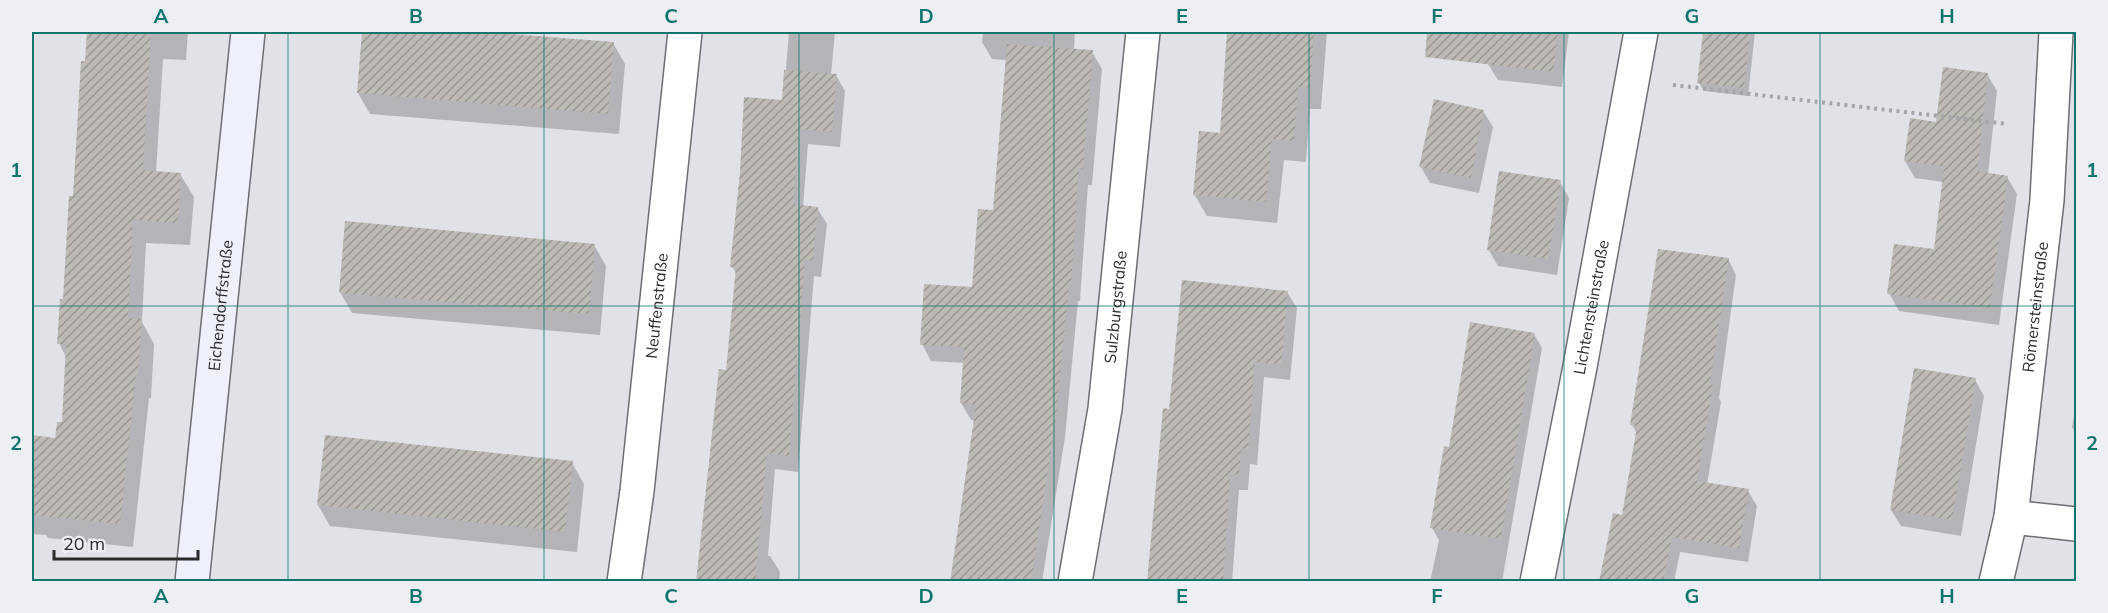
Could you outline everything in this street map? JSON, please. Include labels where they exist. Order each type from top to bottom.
[{"type":"street","name":"Eichendorffstraße","points":[[192,582],[248,32]]},
{"type":"street","name":"Neuffenstraße","points":[[624,582],[637,491],[684,32]]},
{"type":"street","name":"Sulzburgstraße","points":[[1075,582],[1106,409],[1143,32]]},
{"type":"street","name":"Lichtensteinstraße","points":[[1537,582],[1579,372],[1641,32]]},
{"type":"street","name":"Römersteinstraße","points":[[1996,582],[2011,517],[2047,201],[2056,32]]},
{"type":"street","points":[[2011,517],[2076,524]]},
{"type":"path","points":[[1633,80],[2051,129]]},
{"type":"building","points":[[87,32],[151,32],[143,170],[181,173],[178,223],[133,220],[128,318],[142,319],[138,375],[136,375],[120,524],[32,515],[32,435],[55,438],[57,422],[62,422],[66,344],[57,344],[60,299],[63,299],[69,196],[73,196],[81,61],[85,61]]},
{"type":"building","points":[[362,32],[484,32],[614,42],[608,114],[357,93]]},
{"type":"building","points":[[1227,32],[1314,32],[1310,88],[1298,87],[1294,141],[1272,139],[1266,202],[1193,195],[1199,131],[1220,133]]},
{"type":"building","points":[[1427,32],[1558,32],[1553,72],[1425,57]]},
{"type":"building","points":[[1703,32],[1750,32],[1744,88],[1697,83]]},
{"type":"building","points":[[1007,44],[1093,50],[1083,169],[1079,168],[1071,285],[1069,284],[1056,417],[1031,582],[950,582],[976,405],[960,403],[964,347],[920,345],[924,284],[972,287],[978,209],[993,210]]},
{"type":"building","points":[[1943,67],[1988,73],[1977,171],[2008,176],[1990,308],[1887,294],[1894,244],[1934,249],[1944,167],[1949,167],[1904,161],[1910,118],[1936,122]]},
{"type":"building","points":[[784,70],[837,74],[832,132],[799,129],[793,204],[818,207],[813,261],[805,260],[789,456],[767,453],[755,582],[696,582],[719,369],[726,370],[736,268],[730,267],[740,172],[744,97],[782,100]]},
{"type":"building","points":[[1434,99],[1484,110],[1471,178],[1419,167]]},
{"type":"building","points":[[1499,171],[1561,180],[1548,259],[1487,250]]},
{"type":"building","points":[[345,221],[595,244],[589,314],[339,293]]},
{"type":"building","points":[[1658,249],[1729,258],[1710,384],[1713,385],[1697,481],[1749,489],[1739,548],[1672,537],[1663,582],[1599,582],[1613,513],[1622,515],[1637,426],[1630,425]]},
{"type":"building","points":[[1182,280],[1288,291],[1281,364],[1255,362],[1248,449],[1241,448],[1239,475],[1230,474],[1223,582],[1147,582],[1163,408],[1169,409]]},
{"type":"building","points":[[1470,322],[1535,333],[1501,539],[1430,528],[1444,446],[1449,447]]},
{"type":"building","points":[[1914,368],[1976,378],[1952,520],[1890,510]]},
{"type":"building","points":[[325,435],[573,461],[565,532],[317,505]]}]
